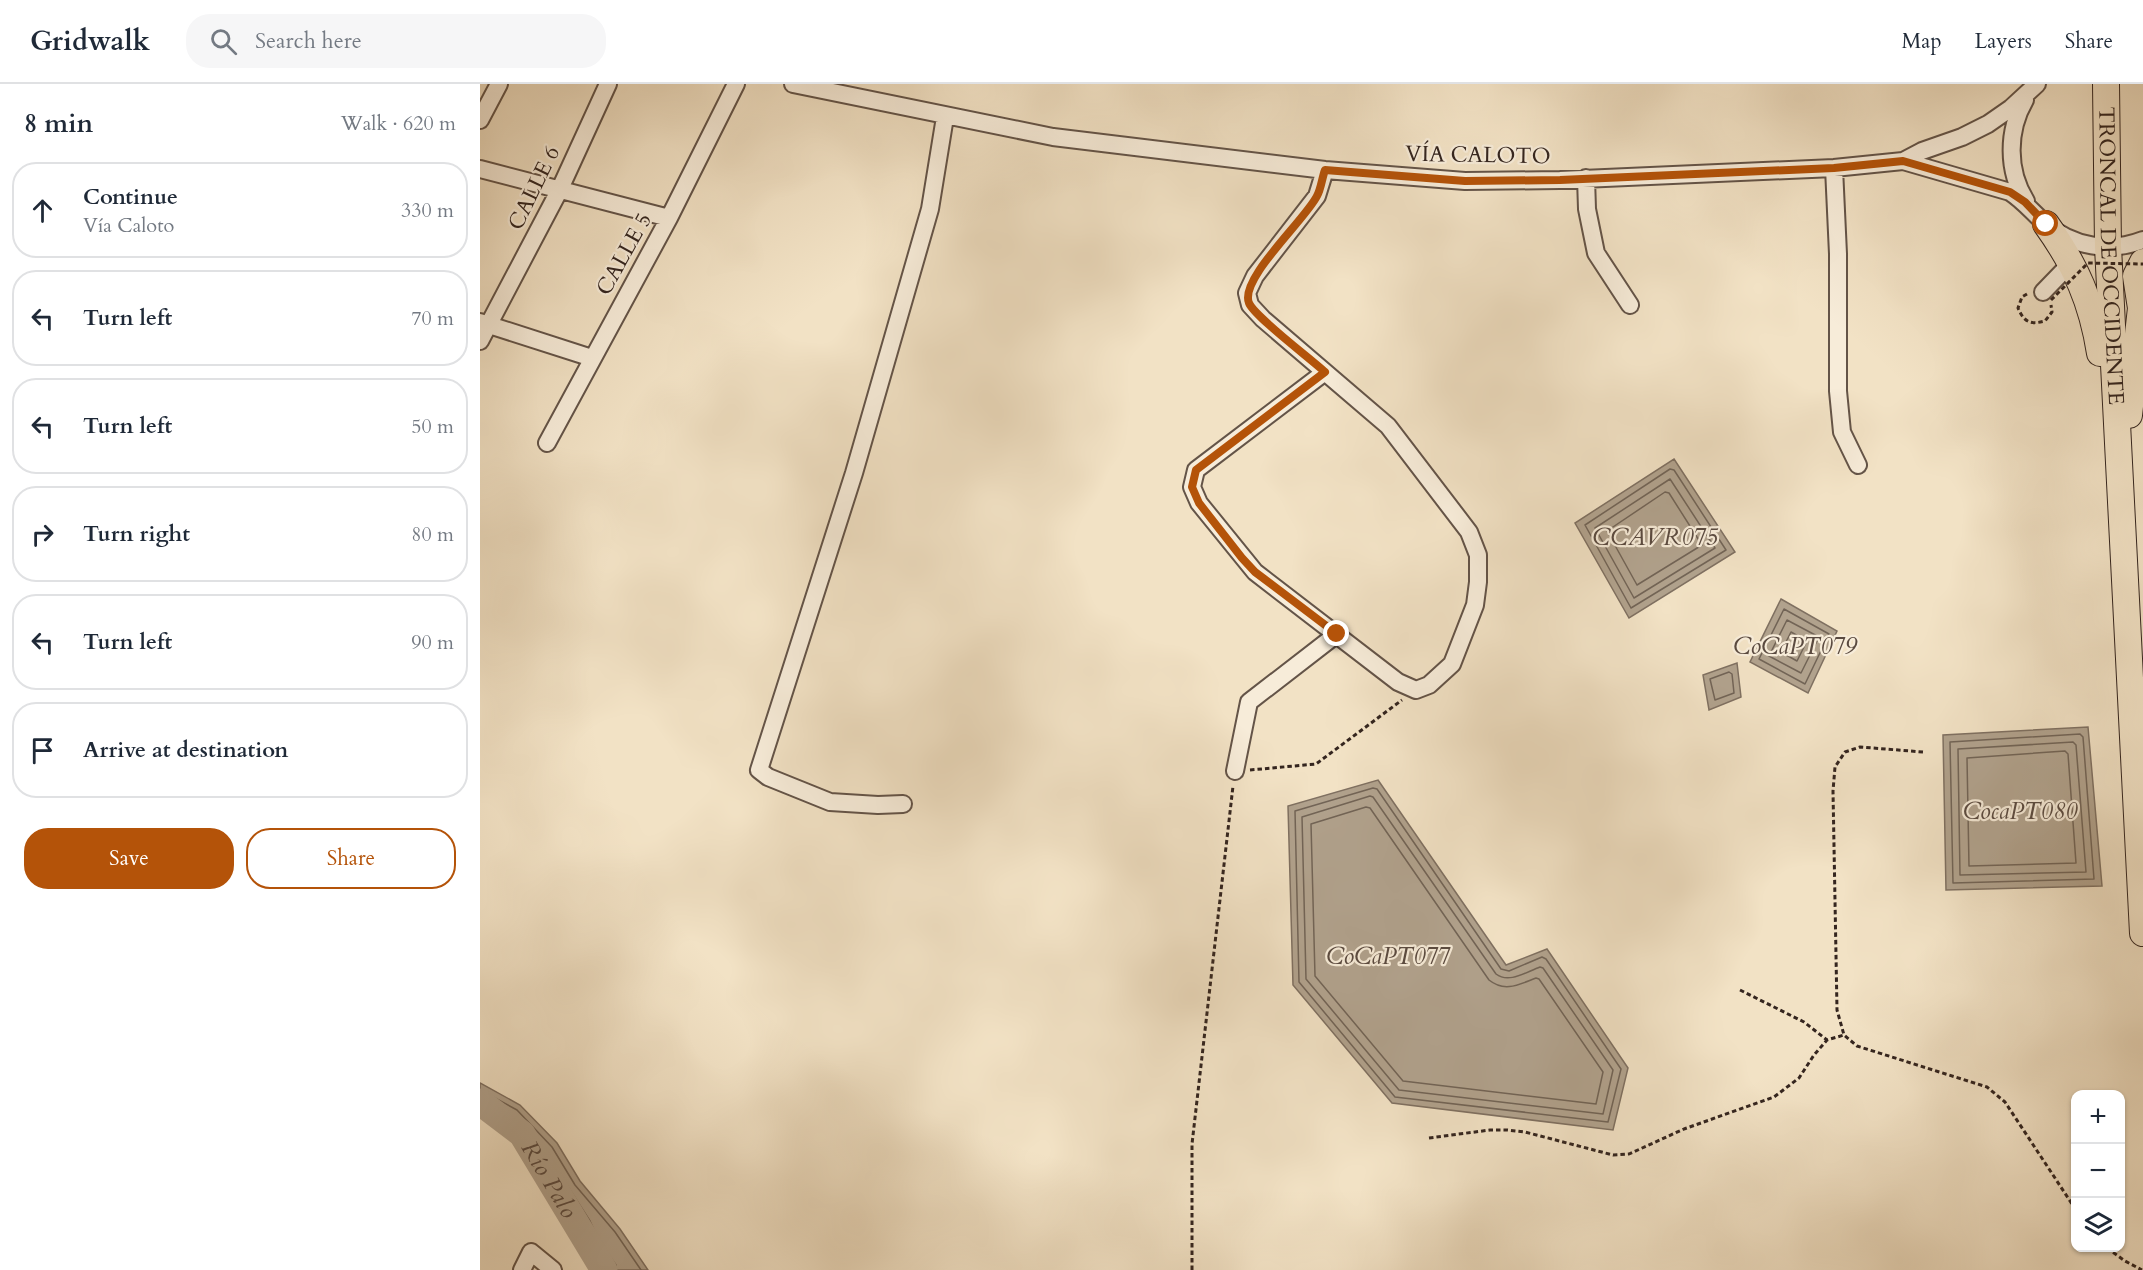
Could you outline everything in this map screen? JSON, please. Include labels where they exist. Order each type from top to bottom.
[{"type":"highway","name":"TRONCAL DE OCCIDENTE","points":[[2106,84],[2108,247],[2120,484],[2138,741],[2143,933]]},
{"type":"highway","points":[[2038,216],[2072,262],[2087,296],[2094,321],[2120,484]]},
{"type":"highway","points":[[2120,484],[2141,308],[2136,276],[2143,263]]},
{"type":"street","points":[[480,120],[499,84]]},
{"type":"street","name":"CALLE 6","points":[[480,341],[485,323],[559,191],[608,84]]},
{"type":"street","name":"CALLE 5","points":[[547,443],[669,218],[736,84]]},
{"type":"street","name":"VÍA CALOTO","points":[[793,84],[945,117],[1053,137],[1325,170],[1465,181],[1834,168],[1903,161],[2000,187],[2075,241],[2108,247],[2143,240]]},
{"type":"street","points":[[2037,84],[2018,115],[2012,139],[2015,174],[2038,216]]},
{"type":"street","name":"VÍA CALOTO","points":[[1903,161],[1988,124],[2011,108],[2037,84]]},
{"type":"street","points":[[903,804],[830,802],[768,777],[759,770],[854,473],[930,209],[945,117]]},
{"type":"street","points":[[1834,168],[1838,254],[1838,391],[1842,432],[1858,465]]},
{"type":"street","points":[[480,169],[669,218]]},
{"type":"street","points":[[1325,170],[1317,196],[1255,276],[1247,293],[1250,305],[1263,319],[1325,372],[1388,426],[1469,532],[1478,555],[1475,605],[1452,663],[1429,686],[1416,690],[1398,682],[1255,572],[1199,503],[1192,487],[1196,470],[1325,372]]},
{"type":"street","points":[[1586,178],[1587,209],[1596,253],[1630,305]]},
{"type":"street","points":[[2043,292],[2072,262]]},
{"type":"street","points":[[485,323],[592,358]]},
{"type":"street","points":[[1235,771],[1249,702],[1337,634]]},
{"type":"street","points":[[522,1270],[531,1252],[553,1270]]},
{"type":"path","points":[[2043,292],[2031,291],[2022,297],[2018,308],[2023,319],[2034,324],[2045,321],[2052,312],[2051,300],[2088,263],[2143,263]]},
{"type":"path","points":[[1192,1270],[1192,1143],[1235,771],[1316,765],[1416,690]]},
{"type":"path","points":[[1923,752],[1860,747],[1845,752],[1835,767],[1833,791],[1837,1010],[1844,1035],[1857,1046],[1987,1087],[2005,1102],[2071,1202]]},
{"type":"path","points":[[1740,990],[1804,1022],[1827,1040]]},
{"type":"path","points":[[1430,1138],[1507,1130],[1525,1132],[1613,1155],[1629,1154],[1684,1129],[1774,1097],[1798,1078],[1827,1040],[1844,1035]]},
{"type":"path","points":[[2113,1252],[2142,1270]]},
{"type":"water","name":"CCAVR075","points":[[1674,459],[1735,552],[1629,618],[1575,523]]},
{"type":"water","name":"CoCaPT079","points":[[1781,599],[1837,631],[1808,693],[1750,662]]},
{"type":"water","points":[[1737,663],[1741,697],[1709,710],[1703,675]]},
{"type":"water","name":"CocaPT080","points":[[2088,727],[2102,886],[1946,890],[1943,735]]},
{"type":"water","name":"CoCaPT077","points":[[1378,780],[1506,965],[1547,949],[1628,1068],[1613,1130],[1392,1103],[1293,985],[1288,806]]},
{"type":"water","points":[[480,1083],[520,1105],[557,1143],[580,1181],[620,1229],[648,1270],[612,1270],[549,1167],[537,1154],[480,1111]]},
{"type":"waterway","name":"Río Palo","points":[[480,1102],[522,1134],[604,1270]]},
{"type":"route","points":[[1337,634],[1255,572],[1199,503],[1192,487],[1196,470],[1325,372],[1263,319],[1250,305],[1247,293],[1255,276],[1317,196],[1325,170],[1465,181],[1560,180],[1834,168],[1903,161],[2000,187],[2025,202],[2046,224]]}]
